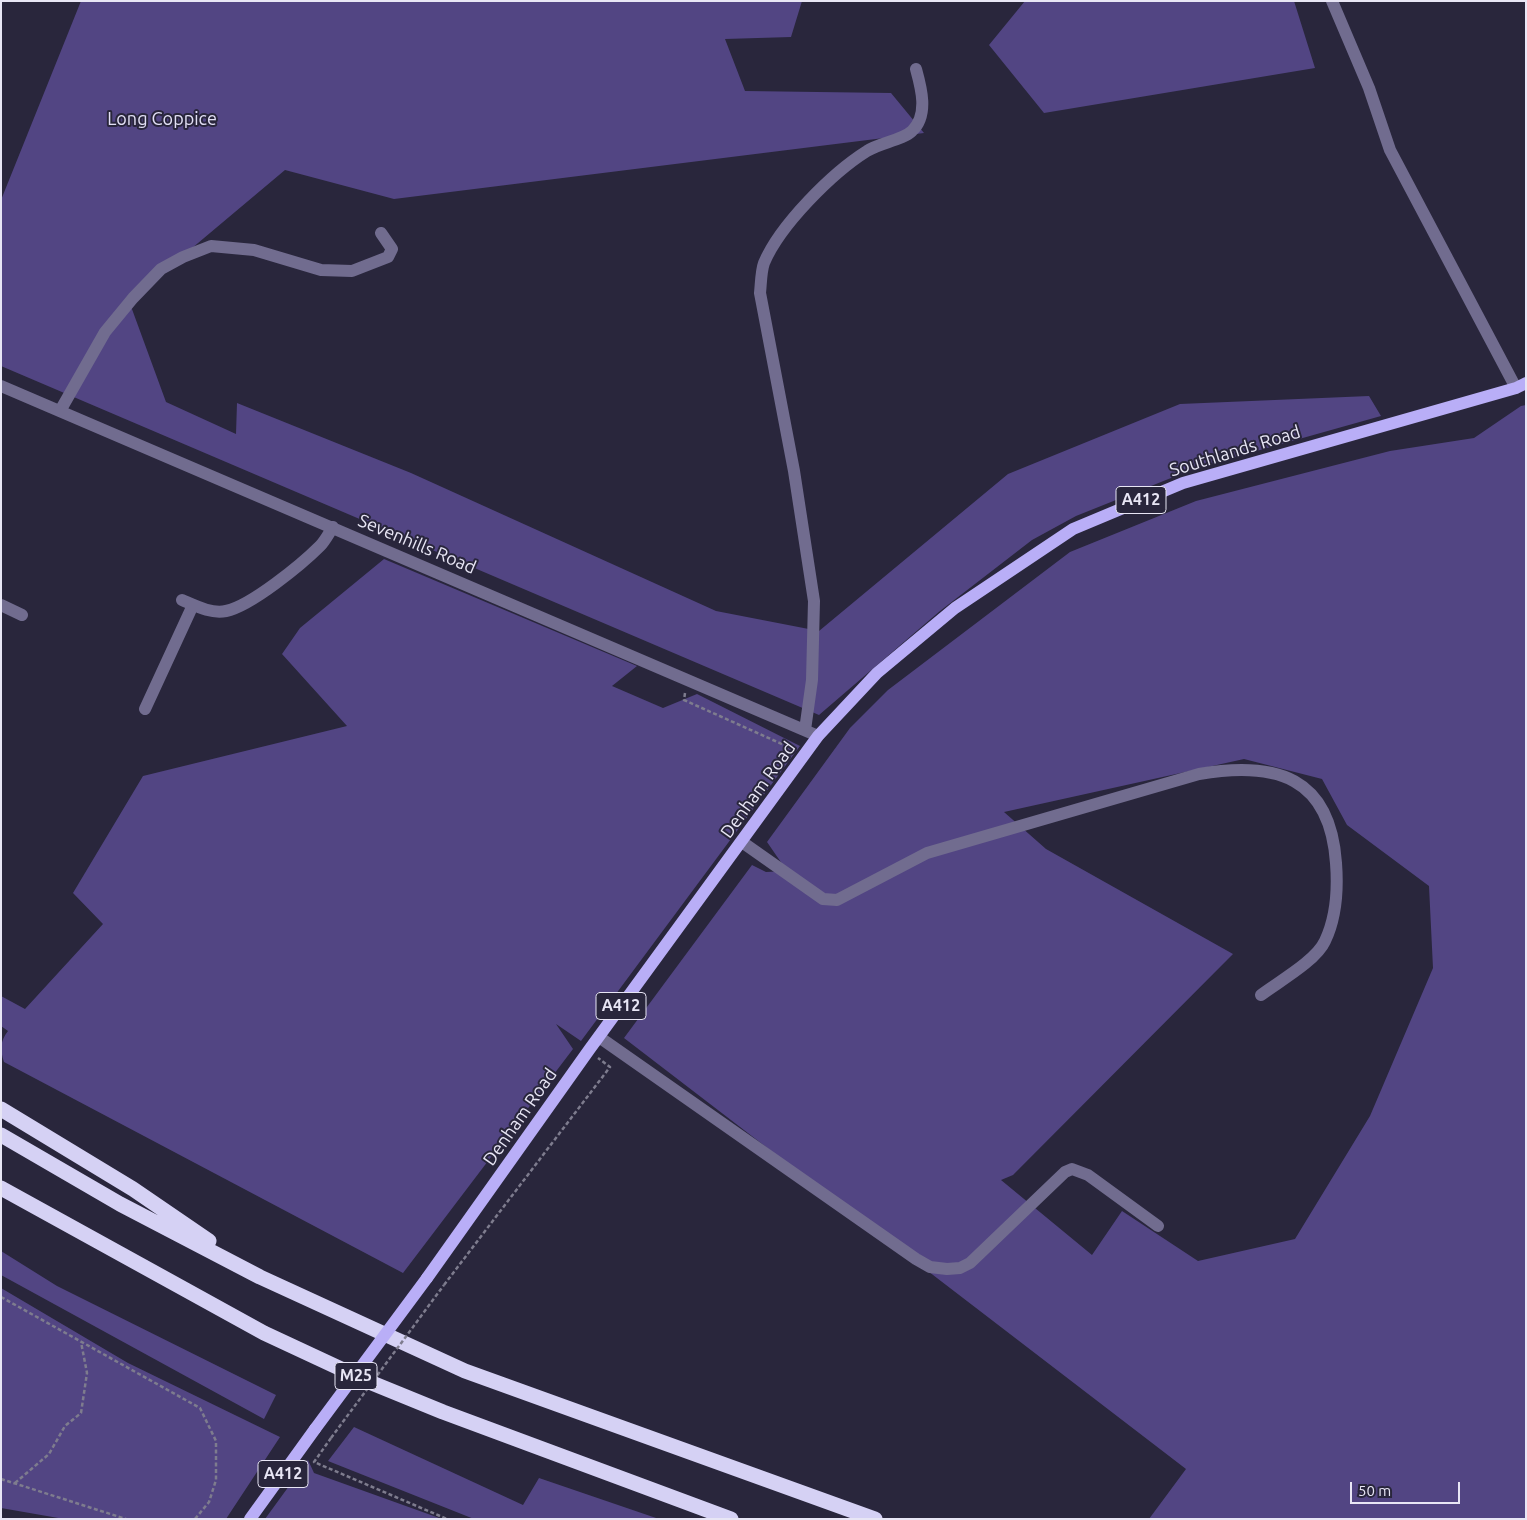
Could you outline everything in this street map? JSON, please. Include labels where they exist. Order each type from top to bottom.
[{"type":"highway","points":[[1,1109],[133,1189],[260,1276]]},
{"type":"highway","points":[[1,1135],[120,1204],[260,1276],[465,1371],[875,1519]]},
{"type":"highway","name":"M25","points":[[1,1188],[264,1333],[367,1381],[443,1412],[731,1519]]},
{"type":"main road","name":"Southlands Road","points":[[818,736],[877,673],[956,608],[1073,529],[1183,483],[1521,386]]},
{"type":"main road","name":"Denham Road","points":[[250,1519],[427,1278],[599,1037],[818,736]]},
{"type":"street","points":[[1332,1],[1369,88],[1390,150],[1521,386]]},
{"type":"street","points":[[805,730],[812,680],[814,601],[795,481],[760,293],[764,264],[780,237],[815,193],[867,150],[912,131],[922,114],[922,90],[916,69]]},
{"type":"street","points":[[60,411],[105,332],[133,298],[161,269],[211,246],[254,250],[321,270],[352,271],[388,256],[392,250],[382,233]]},
{"type":"street","name":"Sevenhills Road","points":[[1,386],[818,736]]},
{"type":"street","points":[[145,709],[188,602],[210,611],[226,611],[244,603],[266,590],[321,545],[333,527]]},
{"type":"street","points":[[1,605],[22,615]]},
{"type":"street","points":[[742,842],[822,899],[837,900],[927,853],[1199,774],[1223,770],[1278,774],[1298,782],[1314,794],[1326,814],[1335,844],[1337,875],[1335,906],[1324,942],[1311,958],[1261,994]]},
{"type":"street","points":[[599,1037],[874,1231],[930,1266],[947,1269],[960,1268],[970,1263],[1065,1172],[1072,1169],[1088,1175],[1158,1226]]},
{"type":"path","points":[[444,1285],[314,1462],[447,1519]]},
{"type":"path","points":[[1,1297],[200,1408],[216,1441],[216,1480],[209,1502],[194,1519]]},
{"type":"path","points":[[15,1483],[50,1454],[65,1426],[81,1413],[87,1373],[81,1342]]},
{"type":"path","points":[[1,1479],[126,1519]]},
{"type":"green space","name":"Long Coppice","points":[[81,1],[802,1],[791,37],[725,39],[745,91],[891,93],[924,133],[394,199],[285,170],[129,301],[166,402],[236,434],[237,403],[411,473],[716,611],[819,631],[1008,474],[1180,404],[1369,396],[1381,416],[1196,468],[1076,516],[1032,540],[940,611],[819,715],[1,366],[1,200]]},
{"type":"green space","points":[[1025,1],[1294,1],[1315,68],[1044,113],[989,45]]},
{"type":"green space","points":[[1526,405],[1526,1519],[1149,1519],[1186,1469],[624,1038],[752,865],[766,872],[787,871],[767,842],[850,728],[888,690],[1070,552],[1196,501],[1390,451],[1474,438],[1521,406]],"holes":[[[1244,759],[1322,779],[1347,825],[1429,886],[1433,968],[1370,1116],[1295,1239],[1198,1261],[1122,1211],[1092,1255],[1001,1180],[1013,1175],[1233,954],[1046,849],[1004,812]]]},
{"type":"green space","points":[[384,559],[637,666],[612,686],[663,708],[697,694],[800,746],[581,1041],[556,1024],[573,1049],[403,1273],[4,1062],[1,1050],[3,1038],[8,1031],[1,1026],[1,996],[25,1009],[103,924],[73,893],[143,776],[347,726],[282,654],[300,628]]},
{"type":"green space","points":[[1,1251],[57,1286],[276,1395],[264,1419],[1,1275]]},
{"type":"green space","points":[[1,1288],[128,1363],[280,1437],[226,1519],[64,1519],[1,1508]]},
{"type":"green space","points":[[354,1427],[523,1505],[539,1478],[659,1519],[474,1519],[328,1461]]},
{"type":"green space","points":[[308,1460],[314,1473],[442,1519],[265,1519]]}]
